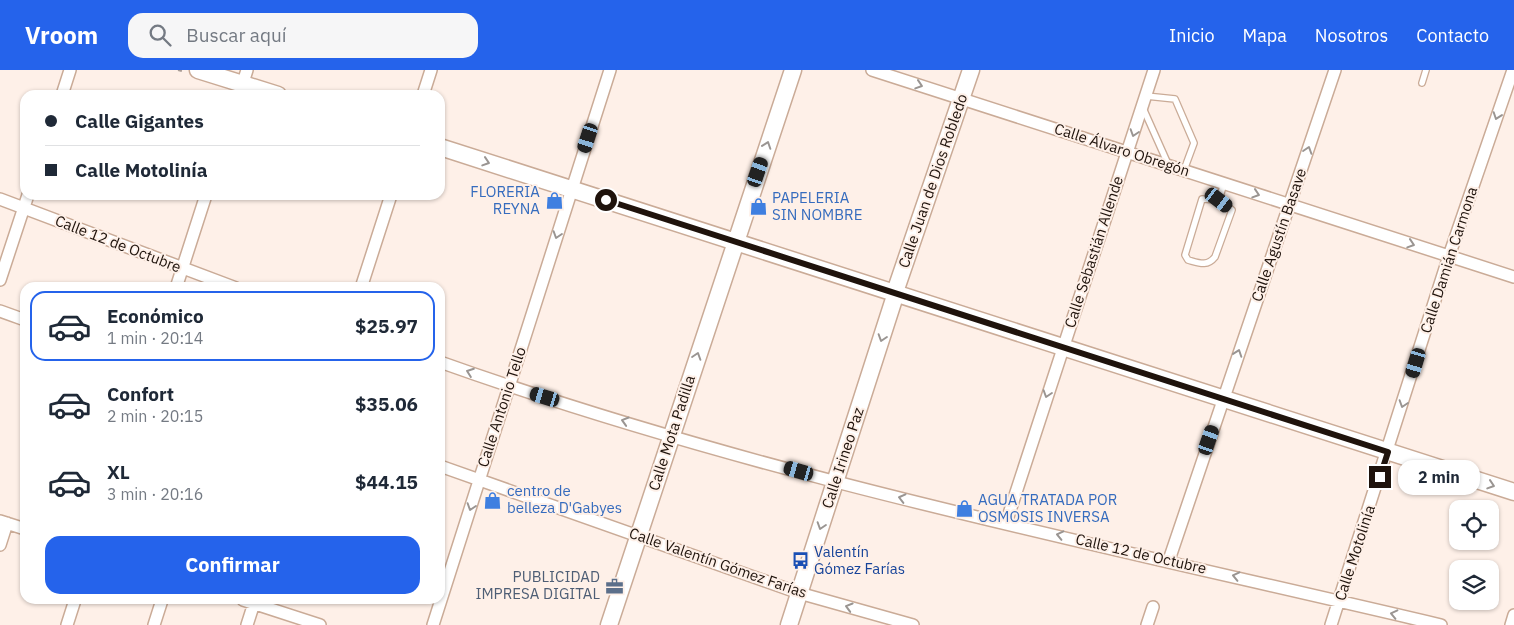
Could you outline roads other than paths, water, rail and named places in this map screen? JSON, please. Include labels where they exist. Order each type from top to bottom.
[{"type":"main road","points":[[198,70],[263,90]]},
{"type":"main road","name":"Calle Mota Padilla","points":[[609,625],[793,70]]},
{"type":"main road","name":"Calle Juan de Dios Robledo","points":[[895,292],[971,70]]},
{"type":"main road","points":[[445,149],[1514,492]]},
{"type":"main road","name":"Calle Irineo Paz","points":[[789,625],[895,292]]},
{"type":"street","points":[[64,90],[70,70]]},
{"type":"street","points":[[425,90],[431,70]]},
{"type":"street","name":"Calle Antonio Tello","points":[[446,567],[479,480],[610,70]]},
{"type":"street","name":"Calle Álvaro Obregón","points":[[872,70],[1514,277]]},
{"type":"street","name":"Calle Sebastián Allende","points":[[1006,523],[1154,70]]},
{"type":"street","name":"Calle Agustín Basave","points":[[1169,560],[1335,70]]},
{"type":"street","name":"Calle Damián Carmona","points":[[1388,452],[1450,256],[1513,70]]},
{"type":"street","name":"Calle 12 de Octubre","points":[[0,199],[220,282]]},
{"type":"street","points":[[0,280],[26,200]]},
{"type":"street","points":[[178,282],[204,200]]},
{"type":"street","points":[[363,282],[389,200]]},
{"type":"street","points":[[0,311],[20,318]]},
{"type":"street","name":"Calle 12 de Octubre","points":[[445,364],[509,386],[835,482],[1441,625]]},
{"type":"street","name":"Calle Motolinía","points":[[1331,625],[1388,452]]},
{"type":"street","name":"Calle Valentín Gómez Farías","points":[[445,468],[872,619],[913,625]]},
{"type":"street","points":[[0,545],[4,522],[20,527]]},
{"type":"street","points":[[67,625],[74,604]]},
{"type":"street","points":[[154,625],[161,604]]},
{"type":"street","points":[[247,625],[250,604]]},
{"type":"street","points":[[260,604],[320,625]]},
{"type":"street","name":"Calle Antonio Tello","points":[[433,625],[438,604]]},
{"type":"street","points":[[1147,625],[1153,607]]},
{"type":"street","points":[[1511,625],[1514,615]]},
{"type":"lane","points":[[1422,83],[1426,70]]},
{"type":"lane","points":[[1169,166],[1144,101],[1175,99],[1194,143],[1184,170]]},
{"type":"lane","points":[[1219,200],[1224,184]]},
{"type":"lane","points":[[1202,199],[1219,200],[1232,210],[1215,257],[1210,262],[1203,264],[1188,260],[1185,250],[1202,199]]},
{"type":"place","name":"FLORERIA REYNA","points":[[554,201]]},
{"type":"place","name":"PAPELERIA SIN NOMBRE","points":[[758,207]]},
{"type":"place","name":"centro de belleza D'Gabyes","points":[[493,500]]},
{"type":"place","name":"AGUA TRATADA POR OSMOSIS INVERSA","points":[[964,509]]},
{"type":"place","name":"Valentín Gómez Farías","points":[[800,561]]},
{"type":"place","name":"PUBLICIDAD IMPRESA DIGITAL","points":[[614,586]]}]
